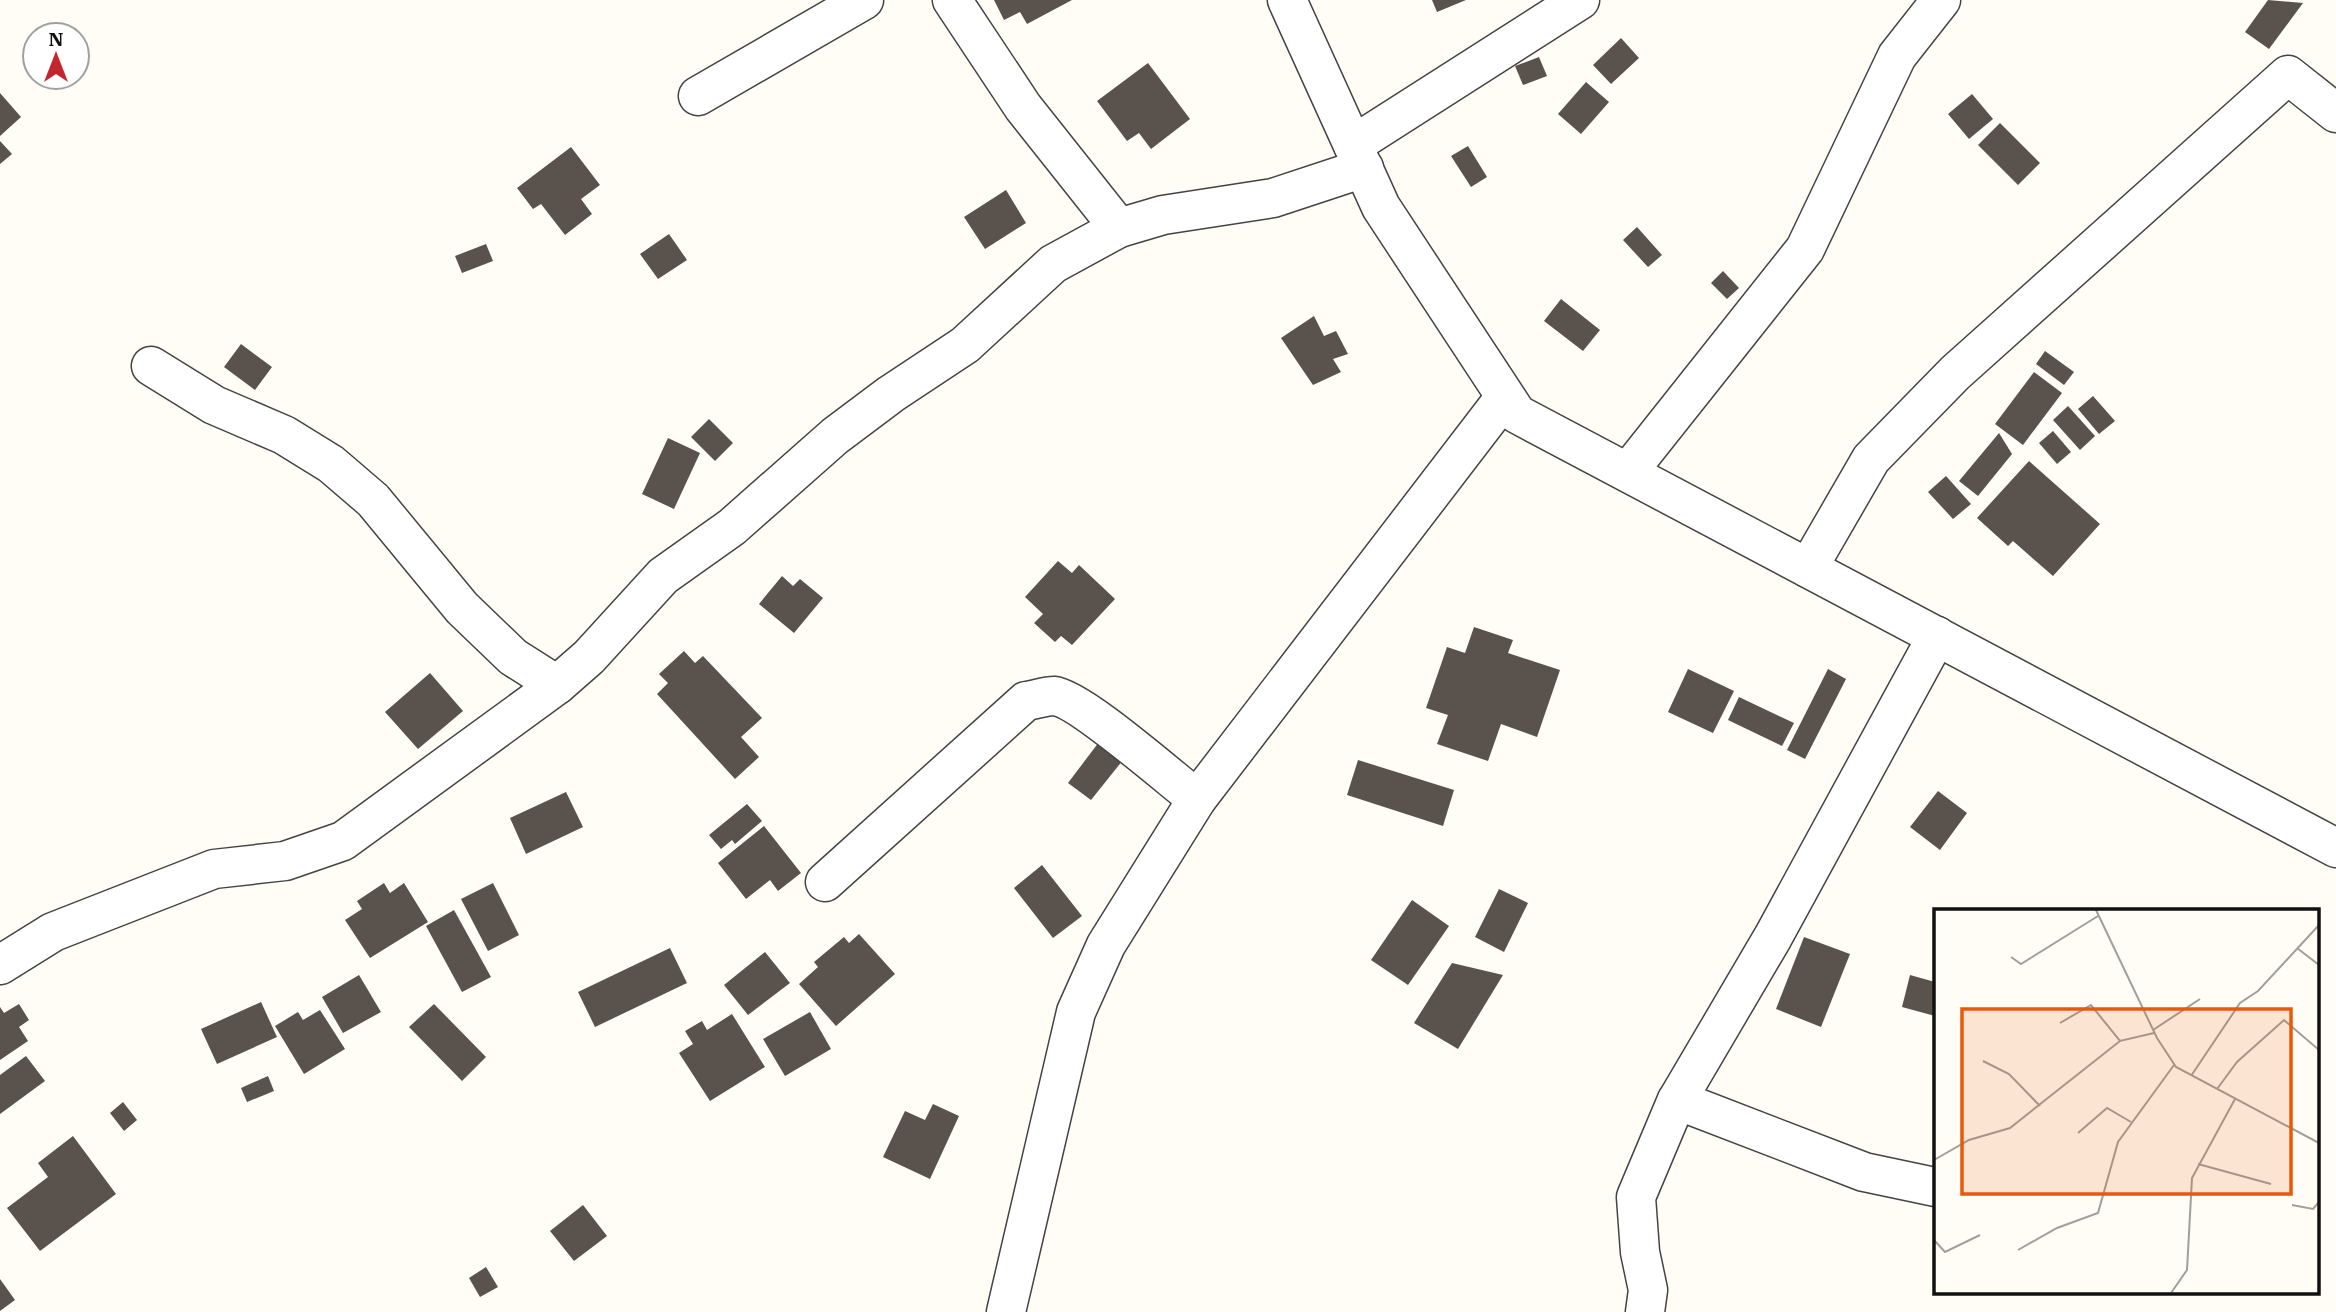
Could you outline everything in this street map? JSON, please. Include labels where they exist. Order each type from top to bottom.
[{"type":"street","points":[[698,96],[864,0]]},
{"type":"street","points":[[952,0],[1023,107],[1070,171],[1119,228]]},
{"type":"street","points":[[1287,0],[1381,207],[1517,414],[2336,848]]},
{"type":"street","points":[[0,965],[53,932],[214,869],[285,861],[343,841],[557,685],[589,657],[663,576],[732,527],[835,436],[891,394],[965,345],[1053,264],[1119,228],[1163,215],[1273,198],[1358,156],[1580,0]]},
{"type":"street","points":[[1628,472],[1805,249],[1897,56],[1941,0]]},
{"type":"street","points":[[1808,568],[1871,459],[1955,373],[2288,75],[2336,113]]},
{"type":"street","points":[[151,366],[214,405],[284,435],[331,464],[373,500],[471,616],[513,657],[557,685]]},
{"type":"street","points":[[1006,1312],[1076,1012],[1106,945],[1197,799],[1505,397]]},
{"type":"street","points":[[1645,1312],[1648,1290],[1640,1252],[1636,1197],[1677,1100],[1779,926],[1937,636]]},
{"type":"street","points":[[825,882],[1026,701],[1055,696],[1084,712],[1114,732],[1197,799]]},
{"type":"street","points":[[1677,1100],[1864,1172],[1934,1187]]},
{"type":"building","points":[[994,0],[1072,0],[1027,24],[1020,12],[1004,20]]},
{"type":"building","points":[[1432,0],[1466,0],[1437,12]]},
{"type":"building","points":[[2268,0],[2303,3],[2269,49],[2245,32]]},
{"type":"building","points":[[1621,38],[1639,58],[1611,84],[1593,65]]},
{"type":"building","points":[[1539,57],[1547,76],[1523,85],[1515,66]]},
{"type":"building","points":[[1148,63],[1190,119],[1151,149],[1139,133],[1127,141],[1097,101]]},
{"type":"building","points":[[1586,82],[1609,102],[1581,134],[1558,114]]},
{"type":"building","points":[[0,93],[21,117],[0,136]]},
{"type":"building","points":[[1972,94],[1993,119],[1969,139],[1948,114]]},
{"type":"building","points":[[2000,123],[2040,163],[2018,185],[1978,145]]},
{"type":"building","points":[[0,141],[12,154],[0,164]]},
{"type":"building","points":[[1468,146],[1487,177],[1471,187],[1451,156]]},
{"type":"building","points":[[571,147],[600,185],[581,199],[592,214],[565,235],[541,204],[533,209],[517,188]]},
{"type":"building","points":[[1006,190],[1026,223],[985,249],[964,217]]},
{"type":"building","points":[[1637,227],[1662,255],[1648,267],[1623,240]]},
{"type":"building","points":[[669,234],[687,260],[658,279],[640,254]]},
{"type":"building","points":[[486,244],[493,261],[462,273],[455,256]]},
{"type":"building","points":[[1723,271],[1739,288],[1727,299],[1711,283]]},
{"type":"building","points":[[1561,299],[1600,330],[1583,351],[1544,321]]},
{"type":"building","points":[[1314,316],[1324,336],[1336,331],[1348,354],[1333,359],[1341,372],[1313,385],[1281,338]]},
{"type":"building","points":[[241,344],[272,367],[255,390],[224,367]]},
{"type":"building","points":[[2045,351],[2074,372],[2064,385],[2036,364]]},
{"type":"building","points":[[2034,372],[2062,393],[2023,445],[1995,424]]},
{"type":"building","points":[[2093,396],[2115,421],[2099,434],[2078,409]]},
{"type":"building","points":[[2068,406],[2095,436],[2080,450],[2053,420]]},
{"type":"building","points":[[709,419],[733,443],[715,461],[691,437]]},
{"type":"building","points":[[2053,431],[2071,452],[2057,464],[2039,443]]},
{"type":"building","points":[[1999,433],[2012,454],[1978,496],[1959,481]]},
{"type":"building","points":[[668,438],[700,453],[674,509],[642,494]]},
{"type":"building","points":[[2029,461],[2100,524],[2053,576],[2013,541],[2008,546],[1977,518]]},
{"type":"building","points":[[1946,476],[1971,504],[1953,519],[1928,492]]},
{"type":"building","points":[[1058,561],[1072,573],[1079,565],[1115,599],[1072,645],[1061,636],[1055,642],[1034,623],[1043,614],[1025,597]]},
{"type":"building","points":[[782,576],[793,586],[800,579],[823,598],[794,633],[759,604]]},
{"type":"building","points":[[1474,627],[1513,640],[1508,653],[1560,670],[1537,737],[1501,724],[1488,761],[1437,744],[1448,715],[1426,708],[1447,647],[1465,653]]},
{"type":"building","points":[[684,651],[695,663],[703,656],[762,718],[741,737],[759,757],[735,779],[657,694],[668,683],[659,674]]},
{"type":"building","points":[[1688,669],[1734,691],[1713,733],[1668,712]]},
{"type":"building","points":[[1828,669],[1846,679],[1805,759],[1787,750]]},
{"type":"building","points":[[430,673],[463,711],[418,749],[385,712]]},
{"type":"building","points":[[1739,697],[1794,723],[1782,746],[1728,720]]},
{"type":"building","points":[[1099,742],[1123,760],[1091,800],[1068,783]]},
{"type":"building","points":[[1358,760],[1454,790],[1443,826],[1347,795]]},
{"type":"building","points":[[1938,791],[1967,813],[1940,850],[1910,827]]},
{"type":"building","points":[[566,792],[583,827],[526,854],[510,818]]},
{"type":"building","points":[[747,804],[762,821],[735,844],[732,840],[721,849],[709,835]]},
{"type":"building","points":[[764,826],[801,873],[778,891],[770,880],[746,899],[718,863]]},
{"type":"building","points":[[1042,865],[1082,916],[1053,938],[1014,888]]},
{"type":"building","points":[[384,883],[390,893],[404,883],[428,922],[370,958],[345,920],[362,909],[357,901]]},
{"type":"building","points":[[493,883],[519,935],[488,951],[461,899]]},
{"type":"building","points":[[1499,889],[1528,903],[1504,952],[1475,937]]},
{"type":"building","points":[[1412,900],[1449,926],[1408,985],[1371,960]]},
{"type":"building","points":[[454,910],[491,977],[462,992],[426,926]]},
{"type":"building","points":[[859,934],[895,974],[836,1026],[799,984],[818,967],[814,962],[844,937],[849,943]]},
{"type":"building","points":[[1804,937],[1850,954],[1821,1027],[1776,1009]]},
{"type":"building","points":[[670,948],[687,983],[595,1027],[578,992]]},
{"type":"building","points":[[765,952],[790,983],[748,1015],[724,985]]},
{"type":"building","points":[[1452,963],[1503,975],[1458,1049],[1414,1023]]},
{"type":"building","points":[[359,975],[381,1012],[343,1033],[322,997]]},
{"type":"building","points":[[1910,975],[1934,982],[1934,1016],[1902,1007]]},
{"type":"building","points":[[261,1002],[277,1037],[217,1064],[201,1029]]},
{"type":"building","points":[[19,1004],[29,1020],[19,1027],[28,1041],[0,1060],[0,1007],[4,1013]]},
{"type":"building","points":[[434,1004],[486,1057],[462,1081],[409,1027]]},
{"type":"building","points":[[320,1010],[345,1049],[304,1074],[275,1026],[298,1012],[303,1020]]},
{"type":"building","points":[[810,1012],[831,1049],[785,1076],[763,1039]]},
{"type":"building","points":[[732,1014],[765,1067],[710,1101],[679,1053],[693,1044],[685,1031],[702,1021],[707,1030]]},
{"type":"building","points":[[26,1056],[45,1081],[0,1114],[0,1075]]},
{"type":"building","points":[[268,1076],[274,1091],[247,1102],[241,1088]]},
{"type":"building","points":[[123,1102],[137,1120],[124,1131],[110,1113]]},
{"type":"building","points":[[933,1104],[959,1116],[930,1179],[883,1157],[905,1111],[925,1120]]},
{"type":"building","points":[[73,1136],[116,1194],[40,1251],[7,1208],[48,1177],[38,1163]]},
{"type":"building","points":[[583,1205],[607,1236],[574,1261],[550,1231]]},
{"type":"building","points":[[486,1267],[498,1287],[480,1297],[469,1278]]},
{"type":"building","points":[[0,1279],[15,1300],[0,1311]]}]
